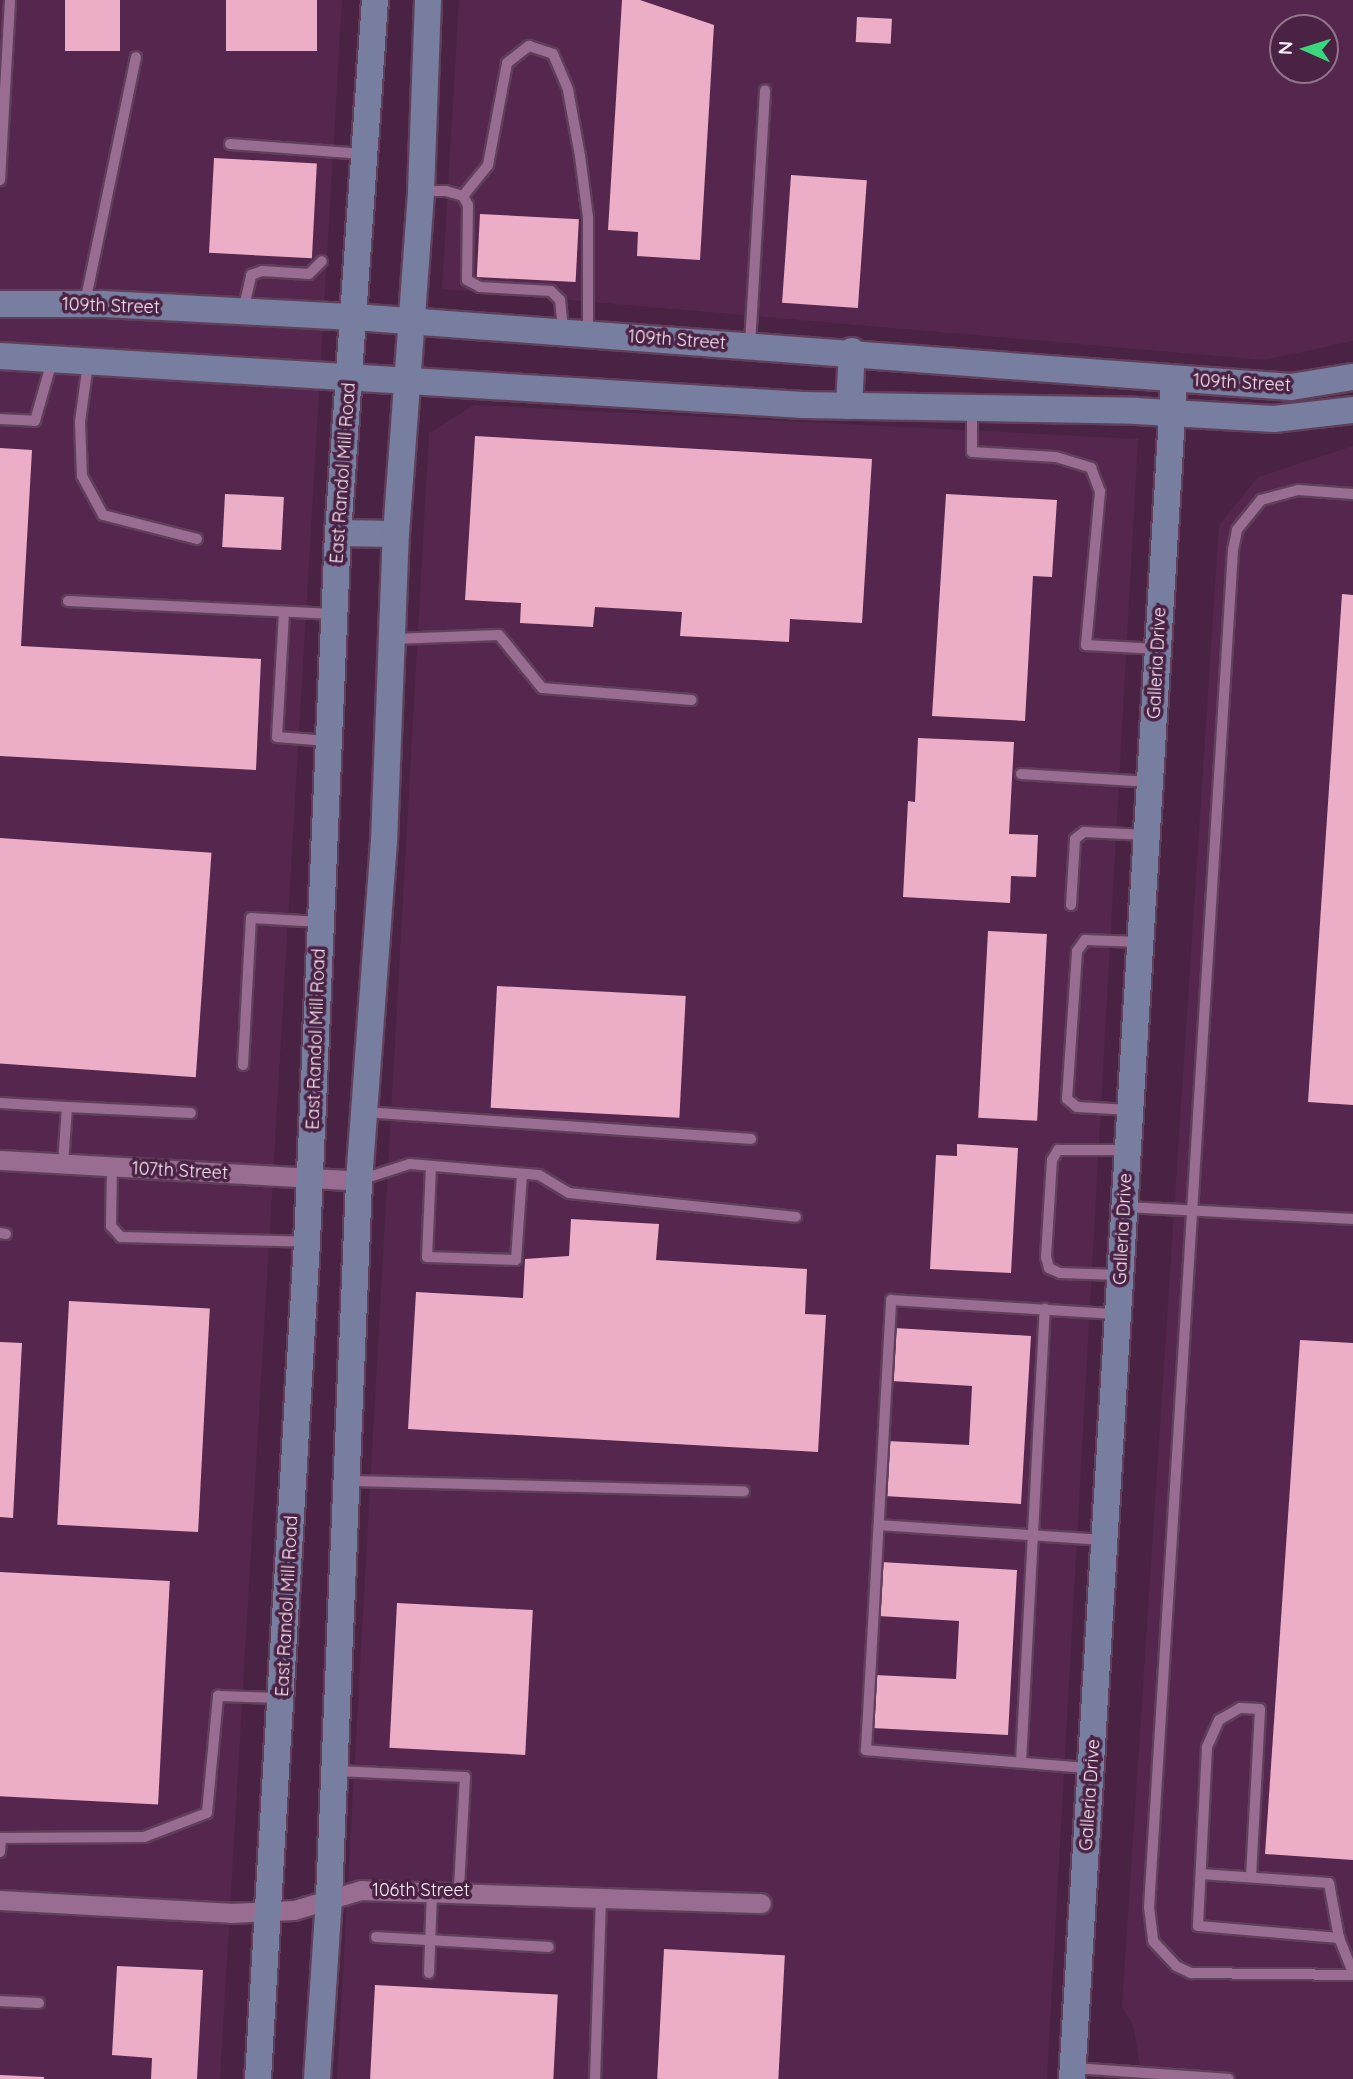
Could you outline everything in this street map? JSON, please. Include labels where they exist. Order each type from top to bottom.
[{"type":"street","name":"East Randol Mill Road","points":[[258,2079],[307,1242],[338,533],[375,0]]},
{"type":"street","points":[[317,2079],[329,1898],[359,1181],[396,534],[421,191],[428,0]]},
{"type":"street","name":"109th Street","points":[[0,304],[85,304],[355,317],[411,323],[852,351],[1174,380],[1291,387],[1353,377]]},
{"type":"street","points":[[849,405],[852,351]]},
{"type":"street","name":"109th Street","points":[[0,356],[849,405],[1273,419],[1353,410]]},
{"type":"street","name":"Galleria Drive","points":[[1072,2073],[1174,380]]},
{"type":"street","points":[[338,533],[396,534]]},
{"type":"street","name":"107th Street","points":[[0,1160],[359,1181]]},
{"type":"street","name":"106th Street","points":[[0,1900],[230,1913],[294,1910],[361,1889],[459,1889],[761,1902]]},
{"type":"lane","points":[[0,180],[10,0]]},
{"type":"lane","points":[[463,197],[488,165],[507,63],[529,46],[553,54],[568,90],[588,218],[576,333]]},
{"type":"lane","points":[[85,304],[136,57]]},
{"type":"lane","points":[[750,345],[765,90]]},
{"type":"lane","points":[[230,145],[365,154]]},
{"type":"lane","points":[[421,191],[463,197],[468,205],[467,280],[480,287],[551,291],[560,300],[576,333]]},
{"type":"lane","points":[[243,311],[251,275],[262,271],[309,274],[322,261]]},
{"type":"lane","points":[[0,419],[35,421],[52,361]]},
{"type":"lane","points":[[89,363],[80,422],[82,476],[103,515],[197,539]]},
{"type":"lane","points":[[972,408],[972,452],[1056,457],[1091,468],[1100,491],[1086,645],[1158,649]]},
{"type":"lane","points":[[1201,1874],[1329,1883],[1339,1938],[1353,1974],[1191,1973],[1163,1955],[1149,1924],[1237,530],[1261,500],[1279,492],[1353,494]]},
{"type":"lane","points":[[68,601],[334,614]]},
{"type":"lane","points":[[284,612],[278,737],[328,741]]},
{"type":"lane","points":[[392,639],[499,635],[542,688],[692,700]]},
{"type":"lane","points":[[1021,774],[1150,782]]},
{"type":"lane","points":[[1071,905],[1075,839],[1084,832],[1147,835]]},
{"type":"lane","points":[[243,1065],[251,918],[320,922]]},
{"type":"lane","points":[[1130,1110],[1077,1107],[1067,1099],[1077,951],[1086,940],[1140,942]]},
{"type":"lane","points":[[0,1103],[191,1113]]},
{"type":"lane","points":[[64,1164],[67,1107]]},
{"type":"lane","points":[[365,1112],[751,1139]]},
{"type":"lane","points":[[1121,1275],[1059,1273],[1049,1268],[1046,1257],[1052,1160],[1058,1150],[1128,1150]]},
{"type":"lane","points":[[359,1181],[410,1164],[539,1175],[569,1193],[796,1217]]},
{"type":"lane","points":[[431,1166],[427,1257],[516,1261],[522,1174]]},
{"type":"lane","points":[[112,1167],[111,1226],[121,1237],[307,1242]]},
{"type":"lane","points":[[1125,1207],[1353,1219]]},
{"type":"lane","points":[[1092,1768],[866,1751],[891,1300],[1118,1314]]},
{"type":"lane","points":[[1021,1762],[1045,1309]]},
{"type":"lane","points":[[345,1481],[744,1491]]},
{"type":"lane","points":[[879,1525],[1105,1540]]},
{"type":"lane","points":[[0,1852],[1,1838],[144,1837],[207,1813],[218,1696],[282,1698]]},
{"type":"lane","points":[[1251,1877],[1259,1709],[1227,1712],[1211,1731],[1198,1926],[1339,1938]]},
{"type":"lane","points":[[334,1771],[465,1777],[459,1889]]},
{"type":"lane","points":[[429,1973],[432,1891]]},
{"type":"lane","points":[[595,2079],[601,1897]]},
{"type":"lane","points":[[376,1937],[549,1947]]},
{"type":"lane","points":[[0,2001],[39,2003]]},
{"type":"lane","points":[[1072,2073],[1229,2079]]},
{"type":"shaded area","points":[[0,0],[342,0],[220,2079],[0,2079]]},
{"type":"shaded area","points":[[459,0],[1353,0],[1353,341],[1264,360],[442,289]]},
{"type":"shaded area","points":[[474,405],[1138,439],[1047,2079],[337,2079],[429,433]]},
{"type":"shaded area","points":[[1353,446],[1353,2079],[1142,2079],[1133,2025],[1122,2007],[1219,525],[1258,477]]},
{"type":"building","points":[[65,0],[120,0],[120,51],[65,51]]},
{"type":"building","points":[[226,0],[317,0],[317,51],[226,51]]},
{"type":"building","points":[[622,0],[640,0],[714,25],[700,260],[637,256],[638,232],[608,230]]},
{"type":"building","points":[[857,17],[892,19],[891,44],[856,42]]},
{"type":"building","points":[[214,158],[317,163],[312,258],[209,253]]},
{"type":"building","points":[[791,175],[867,180],[858,308],[782,303]]},
{"type":"building","points":[[480,214],[579,219],[576,282],[477,277]]},
{"type":"building","points":[[475,436],[872,459],[862,623],[790,619],[789,642],[680,636],[682,612],[595,607],[593,627],[520,623],[521,603],[465,600]]},
{"type":"building","points":[[0,448],[32,450],[21,646],[261,659],[256,770],[0,756]]},
{"type":"building","points":[[225,494],[284,497],[281,550],[222,547]]},
{"type":"building","points":[[946,494],[1057,500],[1052,577],[1033,576],[1025,721],[932,716]]},
{"type":"building","points":[[1342,594],[1353,595],[1353,1105],[1308,1102]]},
{"type":"building","points":[[918,738],[1014,742],[1009,834],[1038,835],[1036,877],[1011,876],[1010,903],[903,897],[908,801],[915,802]]},
{"type":"building","points":[[0,838],[211,853],[196,1077],[0,1064]]},
{"type":"building","points":[[988,931],[1047,934],[1037,1121],[978,1118]]},
{"type":"building","points":[[497,986],[686,996],[679,1118],[491,1108]]},
{"type":"building","points":[[957,1144],[1018,1148],[1011,1273],[930,1269],[936,1155],[957,1156]]},
{"type":"building","points":[[571,1219],[659,1224],[656,1260],[807,1269],[805,1314],[826,1315],[818,1452],[408,1429],[416,1292],[523,1298],[525,1259],[569,1256]]},
{"type":"building","points":[[69,1301],[210,1308],[198,1532],[57,1525]]},
{"type":"building","points":[[894,1328],[1031,1336],[1021,1504],[884,1496],[887,1441],[969,1445],[972,1386],[891,1381]]},
{"type":"building","points":[[1300,1340],[1353,1343],[1353,1860],[1265,1854]]},
{"type":"building","points":[[0,1342],[22,1343],[13,1518],[0,1517]]},
{"type":"building","points":[[881,1562],[1017,1570],[1008,1735],[872,1728],[875,1675],[956,1679],[959,1621],[878,1616]]},
{"type":"building","points":[[0,1572],[170,1581],[158,1805],[0,1796]]},
{"type":"building","points":[[397,1603],[533,1610],[525,1755],[389,1748]]},
{"type":"building","points":[[664,1949],[785,1955],[778,2079],[657,2079]]},
{"type":"building","points":[[117,1966],[203,1970],[197,2079],[151,2079],[152,2058],[112,2055]]},
{"type":"building","points":[[375,1985],[558,1995],[553,2079],[370,2079]]},
{"type":"building","points":[[0,2075],[44,2077],[44,2079],[0,2079]]}]
